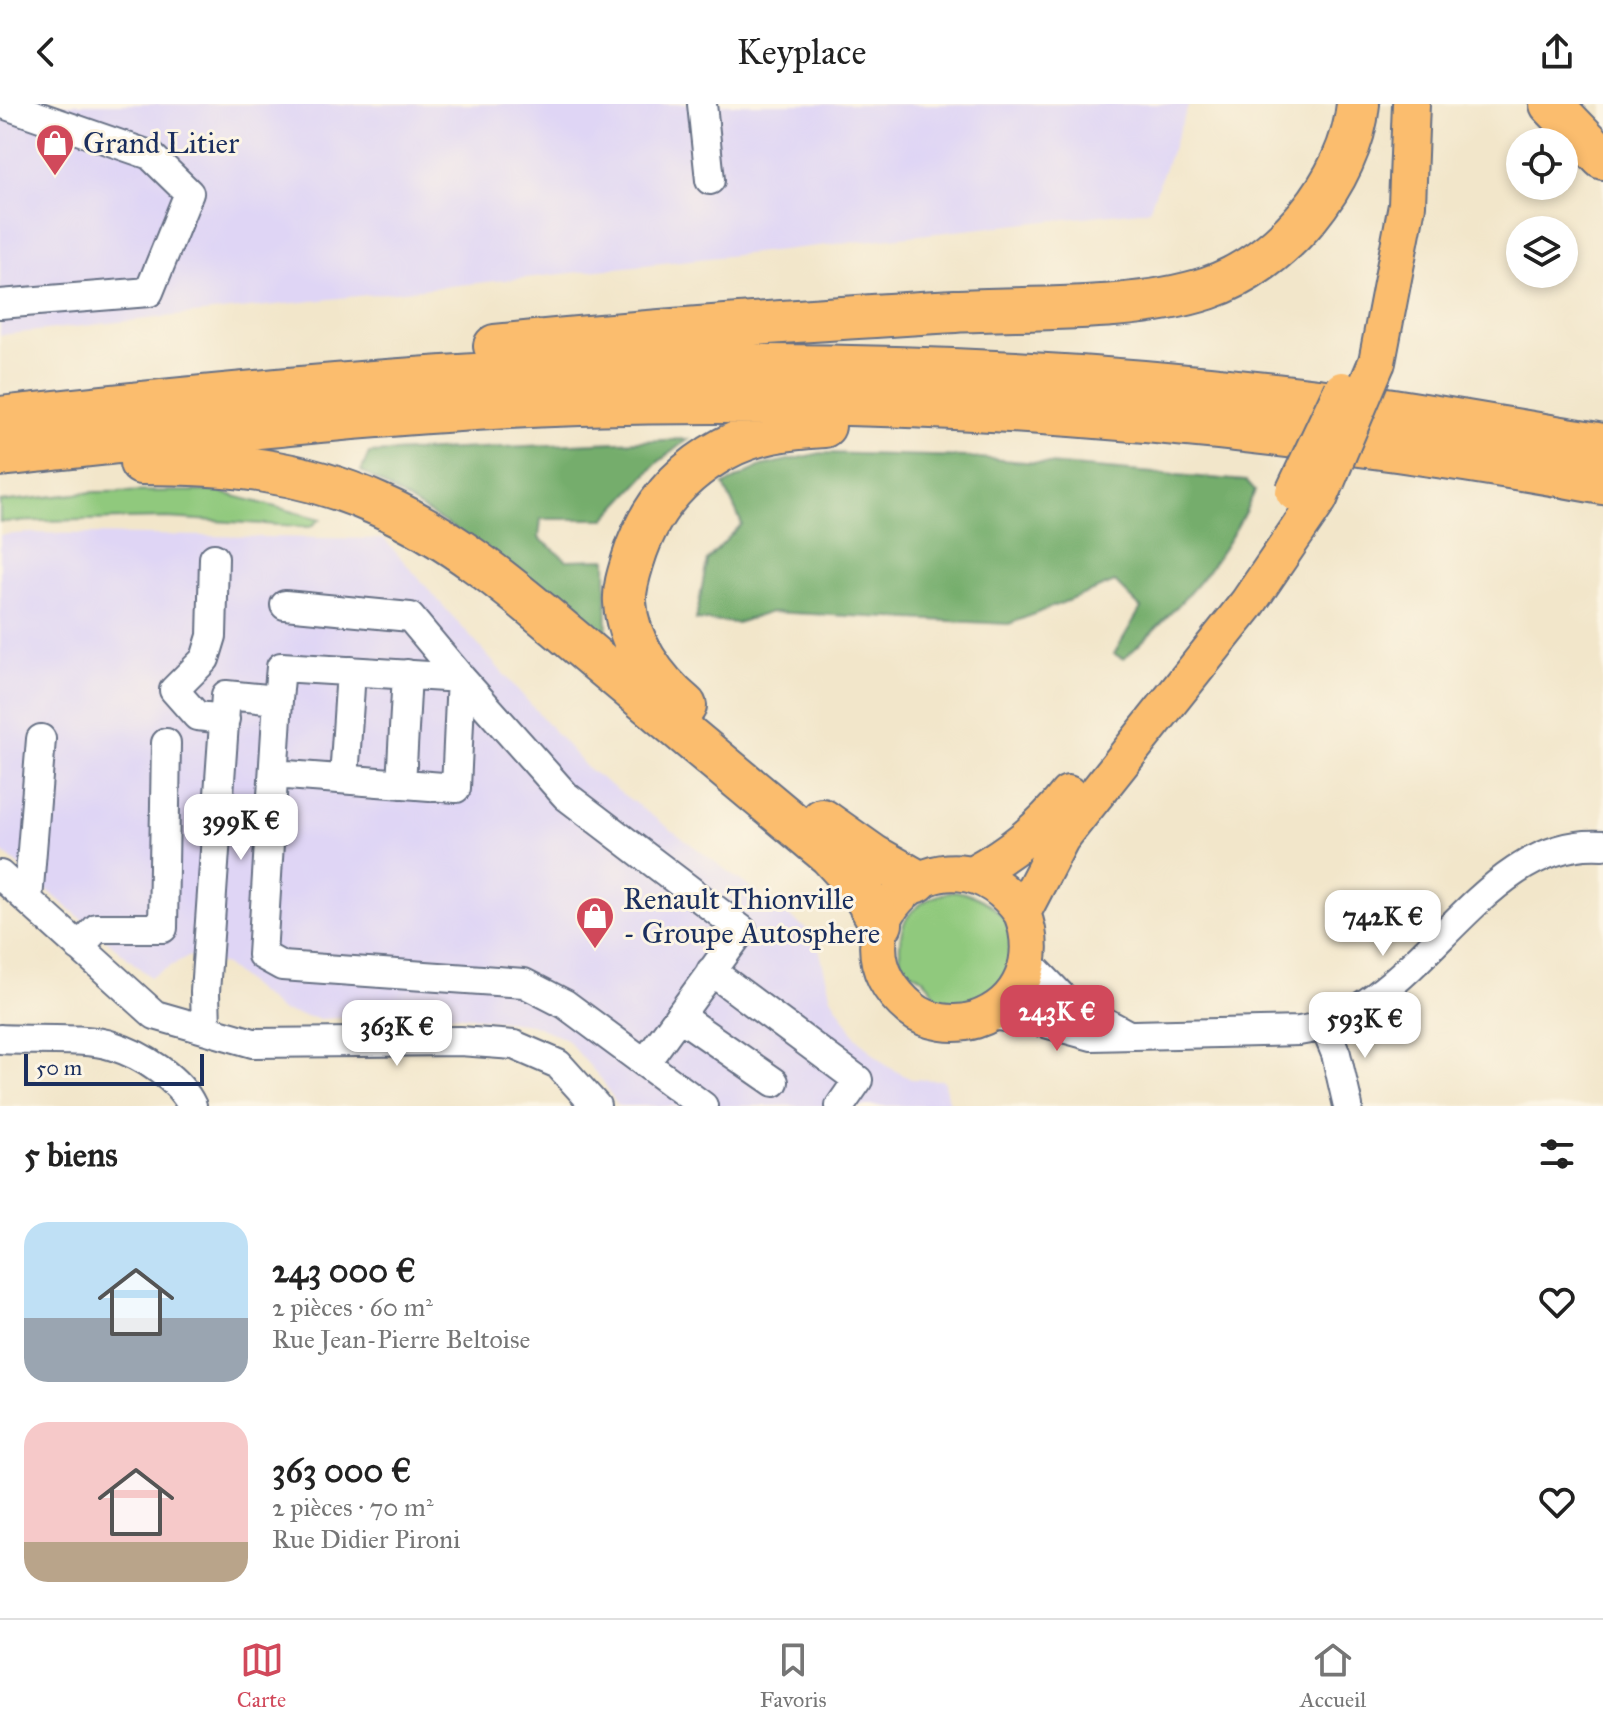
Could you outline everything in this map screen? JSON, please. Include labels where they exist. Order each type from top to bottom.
[{"type":"highway","points":[[253,391],[299,367],[693,328],[1107,303],[1177,296],[1209,288],[1269,255],[1316,207],[1331,183],[1350,136],[1358,104]]},
{"type":"highway","points":[[1551,104],[1603,158]]},
{"type":"highway","points":[[0,418],[253,391],[545,370],[851,367],[1184,386],[1382,409],[1603,445]]},
{"type":"highway","points":[[0,455],[338,420],[580,404],[751,403],[968,408],[1145,420],[1299,435],[1603,483]]},
{"type":"highway","points":[[917,881],[873,856],[805,808],[674,696],[650,670],[634,638],[625,602],[633,560],[653,513],[685,476],[726,448],[778,429],[908,420],[968,408]]},
{"type":"highway","points":[[0,472],[134,463],[232,464],[301,477],[376,503],[408,519],[476,562],[533,606],[830,855],[860,888],[881,924]]},
{"type":"main road","points":[[1365,360],[1371,289],[1385,204],[1387,104]]},
{"type":"main road","points":[[1022,913],[1061,838],[1248,603],[1307,496],[1365,360],[1407,205],[1411,104]]},
{"type":"main road","points":[[972,874],[1010,853],[1065,799],[1307,496]]},
{"type":"main road","points":[[953,871],[972,874],[992,882],[1010,895],[1022,913],[1031,946],[1029,963],[1015,994],[989,1015],[965,1023],[939,1022],[915,1013],[896,997],[883,975],[878,950],[881,924],[901,892],[917,881],[953,871]]},
{"type":"street","points":[[0,304],[149,292],[189,193],[150,155],[3,104]]},
{"type":"street","points":[[702,104],[710,180]]},
{"type":"street","points":[[214,558],[212,636],[205,659],[174,690],[197,716],[226,707],[278,700]]},
{"type":"street","points":[[285,605],[410,617],[566,796],[742,930],[645,1063]]},
{"type":"street","points":[[461,678],[281,667],[262,955],[282,966],[524,983],[565,1004],[703,1106]]},
{"type":"street","points":[[344,779],[351,671]]},
{"type":"street","points":[[401,784],[407,674]]},
{"type":"street","points":[[274,774],[456,788],[461,678]]},
{"type":"street","points":[[206,1028],[205,992],[226,707]]},
{"type":"street","points":[[28,900],[41,739]]},
{"type":"street","points":[[79,947],[97,928],[163,928],[166,743]]},
{"type":"street","points":[[989,1015],[1038,1021],[1092,1036],[1299,1031],[1325,1027],[1361,1007],[1407,973],[1492,890],[1524,865],[1552,850],[1581,843],[1603,845]]},
{"type":"street","points":[[0,875],[155,1015],[253,1043],[460,1041],[514,1045],[558,1064],[596,1106]]},
{"type":"street","points":[[1029,963],[1066,1001],[1126,1034]]},
{"type":"street","points":[[711,971],[858,1080],[840,1106]]},
{"type":"street","points":[[679,1016],[774,1082]]},
{"type":"street","points":[[1325,1027],[1336,1054],[1348,1106]]},
{"type":"street","points":[[0,1039],[111,1045],[150,1064],[186,1093],[192,1106]]},
{"type":"shaded area","points":[[0,104],[1189,104],[1149,210],[0,335]]},
{"type":"shaded area","points":[[0,535],[384,539],[587,768],[816,936],[831,997],[856,1037],[885,1065],[911,1079],[943,1080],[950,1106],[618,1106],[602,1080],[566,1039],[531,1024],[429,1012],[320,1019],[281,1011],[225,965],[190,956],[150,977],[0,850]]},
{"type":"green space","points":[[688,439],[657,463],[605,519],[541,519],[539,538],[567,560],[606,559],[607,643],[469,538],[361,471],[369,453]]},
{"type":"green space","points":[[821,453],[967,457],[1246,481],[1255,491],[1215,562],[1164,620],[1124,659],[1114,654],[1141,608],[1115,582],[1009,624],[771,612],[737,623],[696,620],[707,560],[742,524],[724,485],[761,466]]},
{"type":"green space","points":[[215,491],[321,519],[310,527],[167,518],[0,522],[0,502],[94,492]]},
{"type":"green space","points":[[956,891],[984,901],[1002,917],[1012,937],[1012,958],[1005,978],[990,994],[968,1005],[939,1006],[926,982],[902,969],[900,938],[909,915],[917,907],[927,900]]},
{"type":"place","name":"Grand Litier","points":[[55,177]]},
{"type":"place","name":"Renault Thionville - Groupe Autosphere","points":[[595,950]]}]
